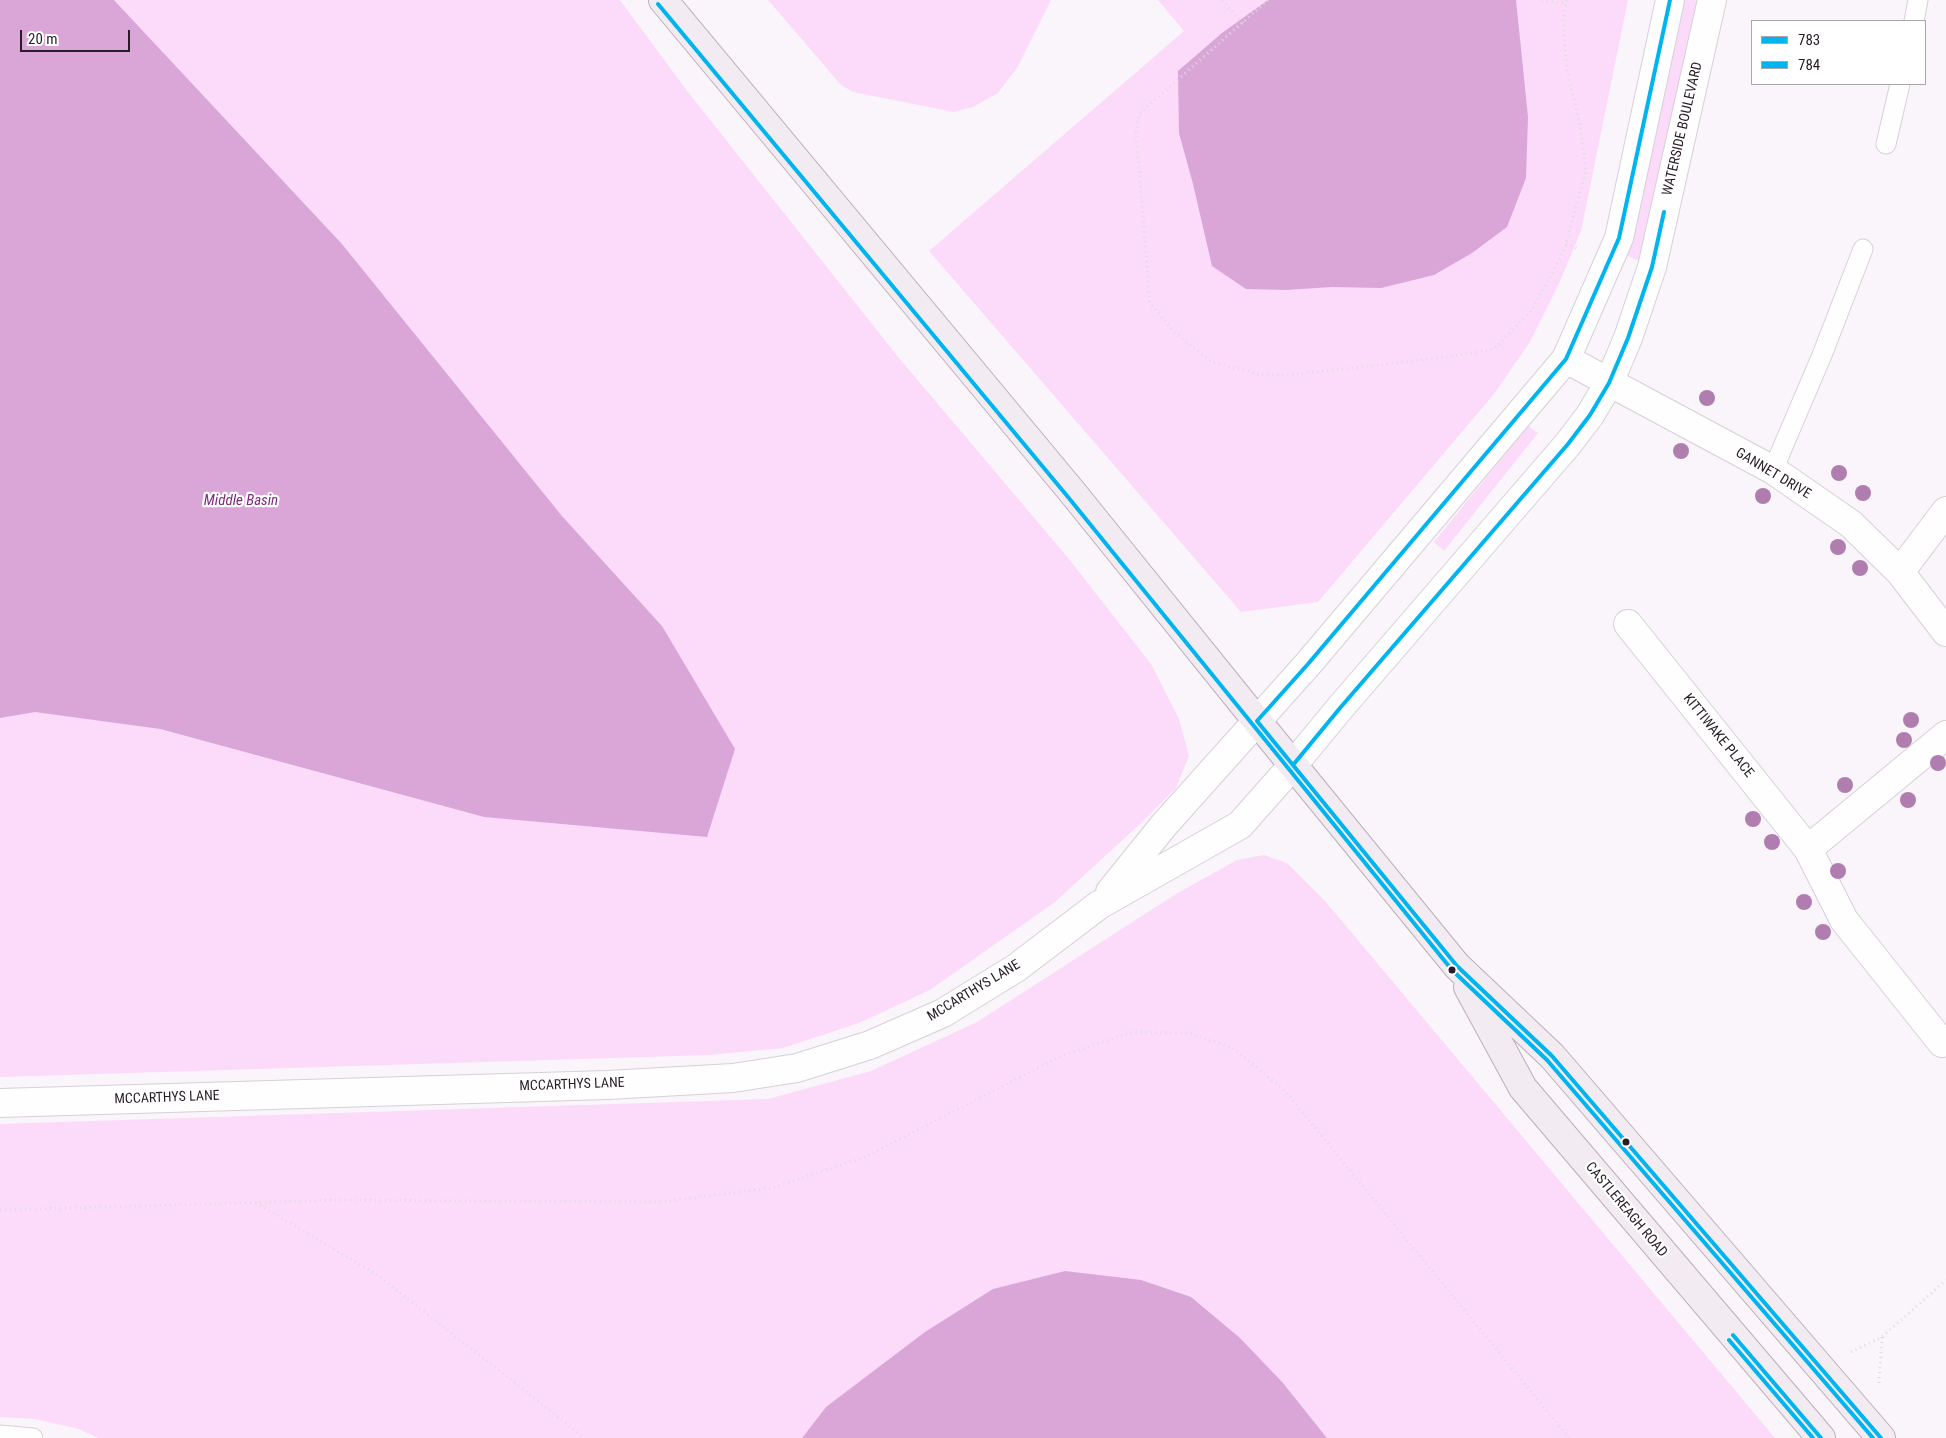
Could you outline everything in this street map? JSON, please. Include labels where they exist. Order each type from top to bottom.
[{"type":"main road","name":"CASTLEREAGH ROAD","points":[[663,0],[1060,478],[1256,722],[1457,966],[1552,1056],[1880,1438]]},
{"type":"main road","name":"CASTLEREAGH ROAD","points":[[1457,966],[1523,1088],[1820,1438]]},
{"type":"street","points":[[1256,722],[1308,664],[1566,359],[1619,238],[1670,0]]},
{"type":"street","name":"WATERSIDE BOULEVARD","points":[[1293,765],[1568,444],[1590,415],[1609,383],[1628,338],[1652,267],[1712,0]]},
{"type":"street","name":"GANNET DRIVE","points":[[1566,359],[1773,470],[1851,524],[1900,572],[1946,632]]},
{"type":"street","points":[[1900,572],[1946,511]]},
{"type":"street","name":"KITTIWAKE PLACE","points":[[1628,624],[1808,849],[1844,920],[1942,1042]]},
{"type":"street","name":"MCCARTHYS LANE","points":[[1099,905],[1164,825],[1256,722]]},
{"type":"street","points":[[1808,849],[1946,735]]},
{"type":"street","name":"MCCARTHYS LANE","points":[[0,1103],[608,1084],[733,1078],[797,1068],[870,1045],[943,1013],[1016,968],[1099,905],[1240,825],[1293,765]]},
{"type":"lane","points":[[1914,20],[1918,0]]},
{"type":"lane","points":[[1886,144],[1900,85]]},
{"type":"lane","points":[[1773,470],[1822,355],[1863,249]]},
{"type":"lane","points":[[0,1435],[33,1438]]},
{"type":"path","points":[[1222,0],[1243,23]]},
{"type":"path","points":[[1268,0],[1139,114],[1136,133],[1150,303],[1175,333],[1212,362],[1262,375],[1288,375],[1448,358],[1494,349],[1532,310],[1564,251],[1586,170],[1580,126],[1567,69],[1563,20],[1566,2],[1542,0]]},
{"type":"path","points":[[0,1210],[340,1200],[660,1202],[772,1188],[865,1157],[1061,1056],[1133,1032],[1189,1033],[1233,1048],[1285,1091],[1569,1438]]},
{"type":"path","points":[[256,1203],[376,1274],[585,1438]]},
{"type":"path","points":[[1819,1367],[1882,1337],[1946,1280]]},
{"type":"path","points":[[1857,1410],[1878,1389],[1882,1337]]},
{"type":"shaded area","points":[[114,0],[620,0],[688,92],[899,358],[1069,559],[1151,664],[1179,719],[1189,756],[1176,788],[1139,825],[1055,902],[930,990],[859,1023],[783,1048],[709,1055],[0,1077],[0,718],[35,711],[160,729],[484,817],[662,626],[562,516],[342,244]]},
{"type":"shaded area","points":[[768,0],[1051,0],[1017,68],[998,93],[973,107],[954,112],[853,92],[841,85]]},
{"type":"shaded area","points":[[1158,0],[1628,0],[1581,231],[1558,286],[1530,342],[1494,394],[1318,602],[1241,612],[929,251],[1184,31]]},
{"type":"shaded area","points":[[1685,0],[1701,0],[1643,262],[1627,256],[1631,246]]},
{"type":"shaded area","points":[[1528,426],[1538,433],[1444,551],[1434,542]]},
{"type":"shaded area","points":[[1264,855],[1287,863],[1326,902],[1775,1438],[1327,1438],[1283,1383],[826,1407],[802,1438],[98,1438],[79,1429],[34,1419],[0,1417],[0,1124],[768,1099],[871,1071],[977,1022],[1176,894],[1237,860]]},
{"type":"water","name":"Middle Basin","points":[[0,0],[114,0],[342,244],[562,516],[662,626],[735,749],[707,837],[484,817],[160,729],[35,712],[0,718]]},
{"type":"water","points":[[1268,0],[1516,0],[1528,117],[1526,178],[1507,227],[1472,253],[1434,275],[1381,288],[1246,289],[1212,266],[1179,133],[1178,71],[1222,33]]},
{"type":"water","points":[[1065,1271],[1141,1280],[1191,1297],[1240,1338],[1283,1383],[1327,1438],[802,1438],[826,1407],[925,1332],[993,1289]]},
{"type":"transit line","name":"783","points":[[1670,0],[1619,238],[1566,359],[1308,664],[1257,721],[1457,966],[1552,1056],[1881,1438]]},
{"type":"transit line","name":"784","points":[[658,4],[1068,497],[1452,970],[1547,1060],[1873,1438]]},
{"type":"transit line","name":"783","points":[[1293,765],[1568,444],[1590,415],[1609,383],[1628,338],[1652,267],[1664,212]]},
{"type":"transit line","name":"783","points":[[1733,1335],[1821,1438]]},
{"type":"transit line","name":"784","points":[[1729,1340],[1813,1438]]}]
